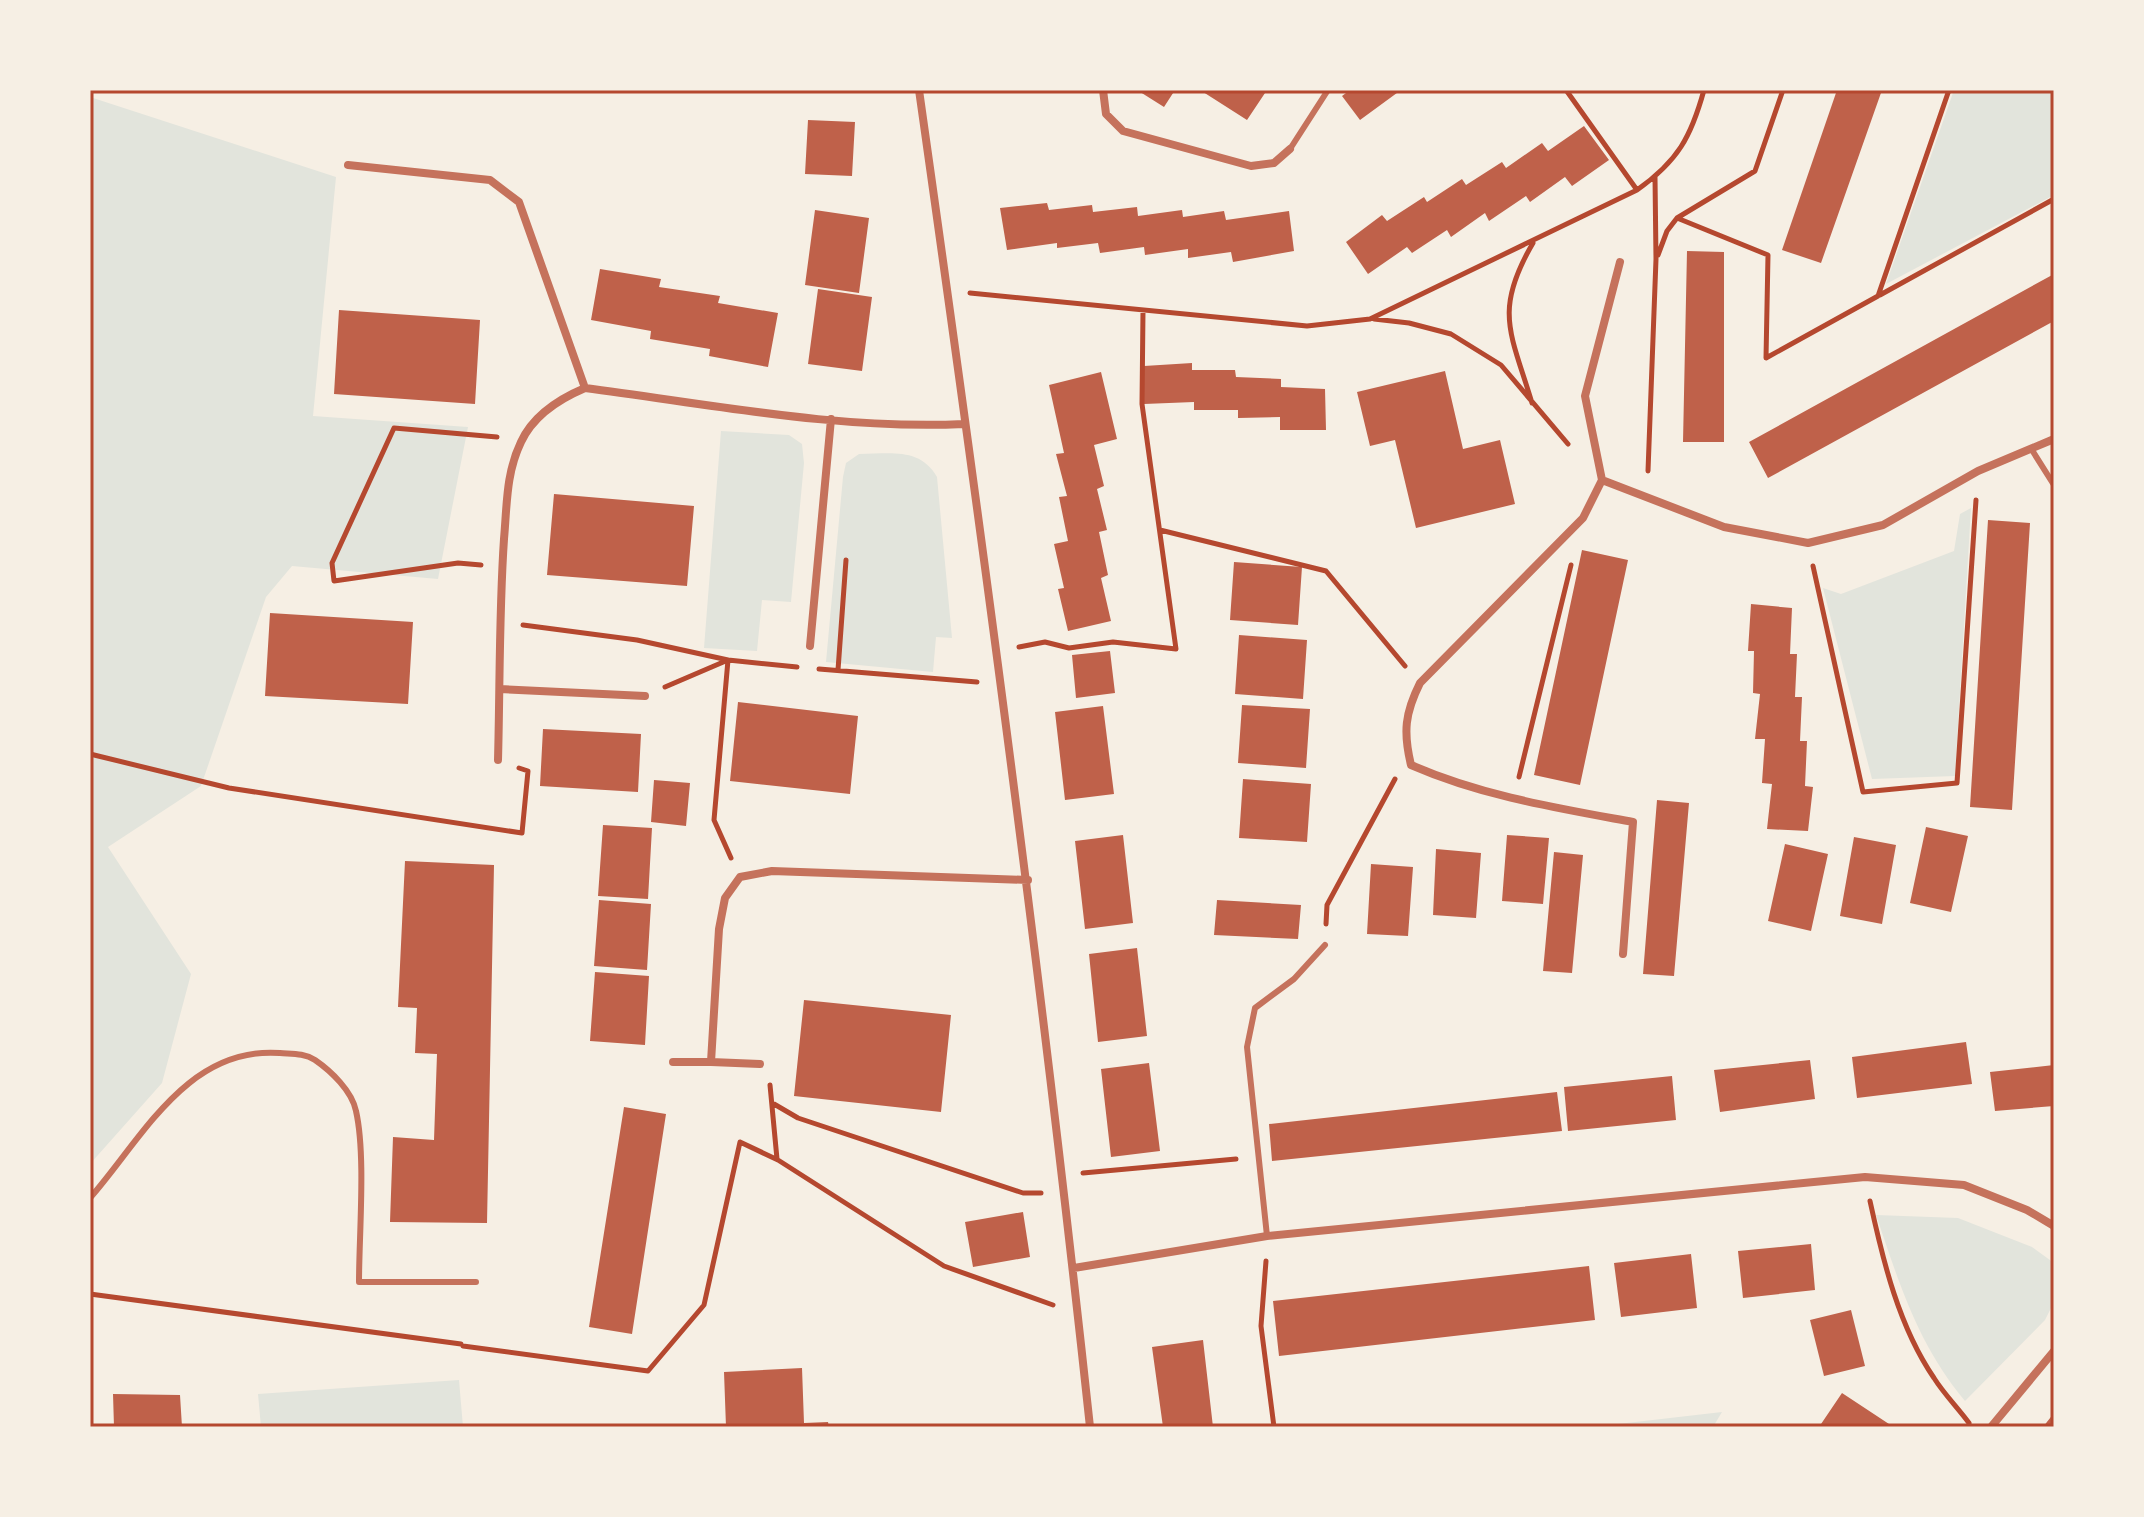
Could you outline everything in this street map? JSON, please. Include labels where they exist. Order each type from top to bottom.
[{"type":"street","points":[[919,90],[998,683],[1028,880],[1090,1427]]},
{"type":"street","points":[[1103,90],[1106,114],[1123,131],[1251,166],[1274,163],[1290,149]]},
{"type":"street","points":[[348,165],[490,180],[519,202],[585,388]]},
{"type":"street","points":[[1620,262],[1585,396],[1602,480],[1583,518],[1420,683],[1406,710],[1404,736],[1411,765],[1450,783],[1513,799],[1633,822],[1623,954]]},
{"type":"street","points":[[498,760],[502,566],[509,473],[522,439],[540,415],[562,397],[585,388],[831,419],[910,426],[964,424]]},
{"type":"street","points":[[810,646],[831,419]]},
{"type":"street","points":[[1602,480],[1647,500],[1724,527],[1808,543],[1883,525],[1978,471],[2054,439]]},
{"type":"street","points":[[500,689],[645,696]]},
{"type":"street","points":[[711,1062],[719,929],[725,898],[740,877],[772,871],[1028,880]]},
{"type":"street","points":[[673,1062],[760,1064]]},
{"type":"street","points":[[1074,1268],[1267,1236],[1865,1177],[1964,1185],[2027,1210],[2054,1226]]},
{"type":"street","points":[[1991,1427],[2054,1351]]},
{"type":"lane","points":[[1290,149],[1328,90]]},
{"type":"lane","points":[[2032,450],[2054,485]]},
{"type":"lane","points":[[1267,1236],[1247,1047],[1255,1008],[1294,979],[1325,945]]},
{"type":"lane","points":[[90,1198],[169,1100],[196,1075],[230,1059],[263,1052],[307,1055],[332,1072],[356,1109],[359,1282],[476,1282]]},
{"type":"path","points":[[1566,90],[1637,190]]},
{"type":"path","points":[[1370,319],[1637,190],[1666,168],[1693,131],[1704,90]]},
{"type":"path","points":[[1656,259],[1667,231],[1677,218],[1755,171],[1783,90]]},
{"type":"path","points":[[1878,296],[1949,90]]},
{"type":"path","points":[[1647,500],[1656,259],[1655,177]]},
{"type":"path","points":[[1677,218],[1768,255],[1766,358],[2054,199]]},
{"type":"path","points":[[1534,241],[1514,275],[1507,312],[1534,408]]},
{"type":"path","points":[[947,291],[1307,326],[1370,319],[1409,323],[1451,334],[1501,365],[1534,408],[1602,480]]},
{"type":"path","points":[[995,652],[1045,642],[1069,648],[1113,642],[1176,649],[1142,404],[1143,311]]},
{"type":"path","points":[[502,566],[458,563],[334,581],[332,563],[394,428],[522,439]]},
{"type":"path","points":[[1808,543],[1863,792],[1957,783],[1978,471]]},
{"type":"path","points":[[1160,530],[1326,571],[1420,683]]},
{"type":"path","points":[[1513,799],[1572,562]]},
{"type":"path","points":[[501,623],[637,640],[728,660],[998,683]]},
{"type":"path","points":[[645,696],[728,660]]},
{"type":"path","points":[[728,660],[714,820],[740,877]]},
{"type":"path","points":[[90,754],[229,788],[522,833],[528,771],[498,760]]},
{"type":"path","points":[[1325,945],[1327,905],[1391,783],[1411,765]]},
{"type":"path","points":[[760,1064],[769,1077],[778,1160]]},
{"type":"path","points":[[774,1104],[798,1118],[1023,1193],[1065,1192]]},
{"type":"path","points":[[90,1294],[648,1371],[704,1305],[740,1142],[778,1160],[944,1266],[1078,1314]]},
{"type":"path","points":[[1062,1175],[1257,1157]]},
{"type":"path","points":[[1865,1177],[1883,1261],[1907,1325],[1933,1377],[1973,1427]]},
{"type":"path","points":[[1267,1236],[1261,1326],[1274,1427]]},
{"type":"shaded area","points":[[1954,90],[2054,90],[2054,195],[1886,284]]},
{"type":"shaded area","points":[[90,97],[336,177],[313,416],[468,427],[438,579],[292,566],[266,597],[201,786],[108,847],[191,974],[162,1083],[90,1164]]},
{"type":"shaded area","points":[[721,431],[789,435],[802,444],[804,463],[791,602],[762,600],[757,651],[704,648]]},
{"type":"shaded area","points":[[859,454],[903,454],[922,461],[937,477],[952,638],[936,637],[933,672],[826,662],[843,477],[846,463]]},
{"type":"shaded area","points":[[1971,508],[1955,776],[1872,779],[1823,588],[1841,594],[1954,551],[1960,514]]},
{"type":"shaded area","points":[[1876,1215],[1958,1218],[2032,1247],[2054,1263],[2054,1302],[2045,1320],[1965,1401],[1922,1335]]},
{"type":"shaded area","points":[[459,1380],[463,1427],[261,1427],[258,1394]]},
{"type":"shaded area","points":[[1722,1412],[1713,1427],[1592,1427]]},
{"type":"building","points":[[1137,90],[1175,90],[1164,107]]},
{"type":"building","points":[[1200,90],[1267,90],[1247,120]]},
{"type":"building","points":[[1350,90],[1401,90],[1360,120],[1342,96]]},
{"type":"building","points":[[1837,90],[1882,90],[1821,263],[1782,250]]},
{"type":"building","points":[[808,120],[855,122],[852,176],[805,174]]},
{"type":"building","points":[[1584,126],[1609,160],[1572,186],[1565,177],[1530,202],[1526,196],[1489,221],[1485,213],[1451,237],[1447,230],[1412,253],[1407,247],[1368,274],[1346,242],[1382,215],[1387,221],[1424,197],[1427,202],[1462,179],[1466,185],[1502,162],[1506,168],[1542,143],[1548,151]]},
{"type":"building","points":[[1047,203],[1049,210],[1092,205],[1093,212],[1137,207],[1138,216],[1182,210],[1183,217],[1224,211],[1226,220],[1289,211],[1294,251],[1233,262],[1231,252],[1188,258],[1188,249],[1145,255],[1144,247],[1100,253],[1098,243],[1057,248],[1057,243],[1007,250],[1000,208]]},
{"type":"building","points":[[815,210],[869,218],[859,293],[805,285]]},
{"type":"building","points":[[1687,251],[1724,252],[1724,442],[1683,442]]},
{"type":"building","points":[[600,269],[661,279],[659,287],[720,296],[718,303],[778,313],[768,367],[709,356],[710,349],[650,339],[651,331],[591,320]]},
{"type":"building","points":[[2054,274],[2054,321],[1768,478],[1749,442]]},
{"type":"building","points":[[818,289],[872,297],[862,371],[808,364]]},
{"type":"building","points":[[339,310],[480,320],[475,404],[334,394]]},
{"type":"building","points":[[1192,363],[1192,370],[1235,370],[1236,377],[1281,379],[1281,387],[1325,389],[1326,430],[1280,430],[1280,417],[1238,418],[1238,410],[1194,410],[1194,402],[1144,404],[1144,366]]},
{"type":"building","points":[[1445,371],[1463,449],[1500,440],[1515,504],[1416,528],[1395,440],[1370,446],[1357,392]]},
{"type":"building","points":[[1101,372],[1117,439],[1094,445],[1104,486],[1097,489],[1107,530],[1099,532],[1108,575],[1101,578],[1111,621],[1068,631],[1058,589],[1064,588],[1054,544],[1068,541],[1059,497],[1067,496],[1056,454],[1064,453],[1049,385]]},
{"type":"building","points":[[554,494],[694,506],[687,586],[547,575]]},
{"type":"building","points":[[1988,520],[2030,523],[2012,810],[1970,807]]},
{"type":"building","points":[[1582,550],[1628,560],[1580,785],[1534,775]]},
{"type":"building","points":[[1234,562],[1302,567],[1298,625],[1230,620]]},
{"type":"building","points":[[1751,604],[1792,608],[1790,654],[1797,654],[1795,697],[1802,697],[1800,741],[1807,741],[1805,786],[1813,787],[1808,831],[1767,829],[1772,784],[1762,783],[1765,739],[1755,739],[1760,694],[1753,693],[1754,651],[1748,651]]},
{"type":"building","points":[[270,613],[413,622],[408,704],[265,696]]},
{"type":"building","points":[[1239,635],[1307,640],[1303,699],[1235,694]]},
{"type":"building","points":[[1110,651],[1115,693],[1076,698],[1072,655]]},
{"type":"building","points":[[738,702],[858,716],[850,794],[730,781]]},
{"type":"building","points":[[1242,705],[1310,709],[1306,768],[1238,763]]},
{"type":"building","points":[[1103,706],[1114,794],[1065,800],[1055,712]]},
{"type":"building","points":[[543,729],[641,734],[638,792],[540,786]]},
{"type":"building","points":[[1243,779],[1311,784],[1307,842],[1239,838]]},
{"type":"building","points":[[654,780],[690,783],[686,826],[651,822]]},
{"type":"building","points":[[1657,800],[1689,803],[1674,976],[1643,974]]},
{"type":"building","points":[[603,825],[652,828],[648,899],[598,896]]},
{"type":"building","points":[[1926,827],[1968,836],[1951,912],[1910,903]]},
{"type":"building","points":[[1123,835],[1133,923],[1085,929],[1075,841]]},
{"type":"building","points":[[1507,835],[1549,838],[1543,904],[1502,901]]},
{"type":"building","points":[[1854,837],[1896,845],[1882,924],[1840,916]]},
{"type":"building","points":[[1785,844],[1828,854],[1811,931],[1768,921]]},
{"type":"building","points":[[1436,849],[1481,853],[1476,918],[1433,915]]},
{"type":"building","points":[[1554,852],[1583,855],[1572,973],[1543,971]]},
{"type":"building","points":[[405,861],[494,865],[487,1223],[390,1222],[393,1137],[434,1140],[437,1054],[415,1053],[417,1008],[398,1007]]},
{"type":"building","points":[[1371,864],[1413,867],[1408,936],[1367,934]]},
{"type":"building","points":[[599,900],[651,904],[647,970],[594,966]]},
{"type":"building","points":[[1217,900],[1301,905],[1298,939],[1214,935]]},
{"type":"building","points":[[1137,948],[1147,1036],[1098,1042],[1089,954]]},
{"type":"building","points":[[595,972],[649,976],[645,1045],[590,1041]]},
{"type":"building","points":[[804,1000],[951,1015],[941,1112],[794,1096]]},
{"type":"building","points":[[1966,1042],[1972,1084],[1857,1098],[1852,1057]]},
{"type":"building","points":[[1810,1060],[1815,1099],[1720,1112],[1714,1070]]},
{"type":"building","points":[[1149,1063],[1160,1151],[1111,1157],[1101,1069]]},
{"type":"building","points":[[2054,1065],[2054,1106],[1995,1111],[1990,1072]]},
{"type":"building","points":[[1672,1076],[1676,1120],[1568,1131],[1564,1087]]},
{"type":"building","points":[[1557,1092],[1562,1131],[1272,1161],[1269,1124]]},
{"type":"building","points":[[624,1107],[666,1114],[632,1334],[589,1327]]},
{"type":"building","points":[[1023,1212],[1030,1257],[973,1267],[965,1222]]},
{"type":"building","points":[[1811,1244],[1815,1290],[1743,1298],[1738,1251]]},
{"type":"building","points":[[1691,1254],[1697,1308],[1621,1317],[1614,1263]]},
{"type":"building","points":[[1589,1266],[1595,1320],[1279,1356],[1273,1301]]},
{"type":"building","points":[[1851,1310],[1865,1366],[1824,1376],[1810,1320]]},
{"type":"building","points":[[1203,1340],[1213,1427],[1163,1427],[1152,1347]]},
{"type":"building","points":[[802,1368],[804,1423],[828,1422],[829,1427],[726,1427],[724,1372]]},
{"type":"building","points":[[1842,1393],[1889,1424],[1887,1427],[1819,1427]]},
{"type":"building","points":[[113,1394],[180,1395],[182,1427],[114,1427]]},
{"type":"building","points":[[2054,1413],[2054,1427],[2043,1427]]}]
